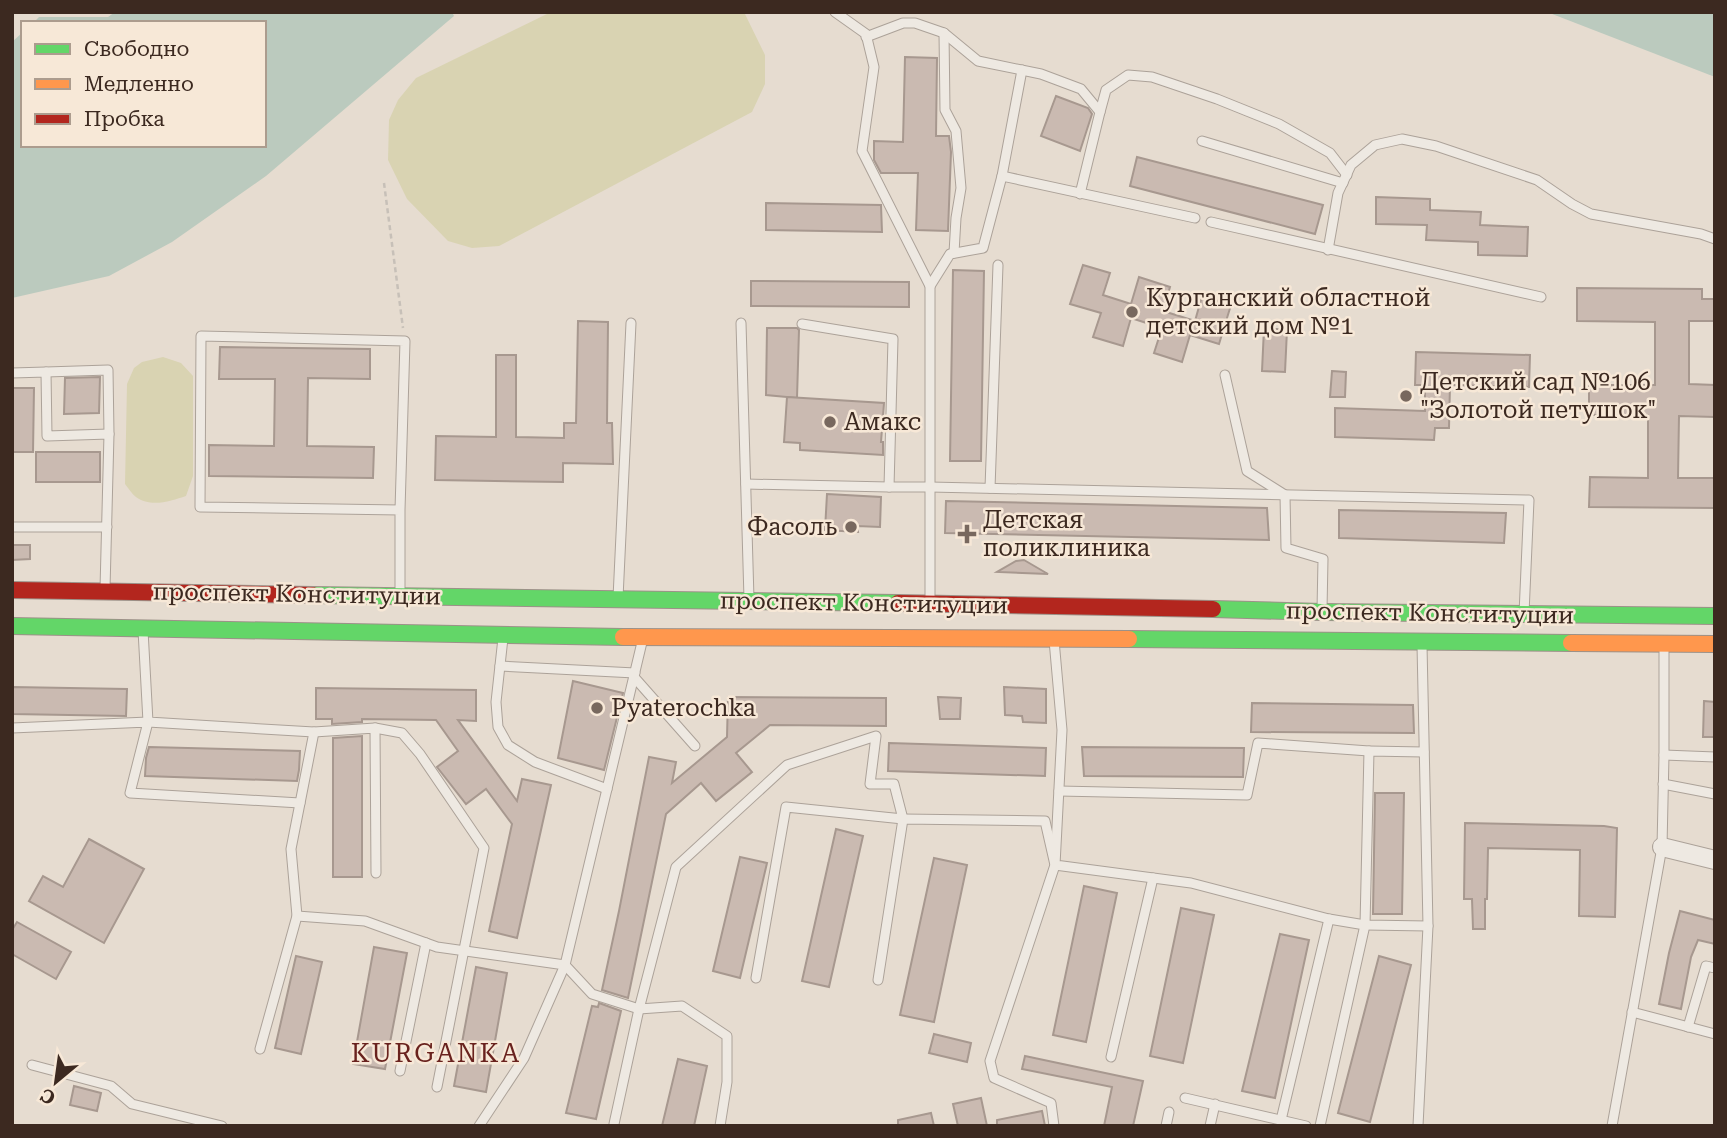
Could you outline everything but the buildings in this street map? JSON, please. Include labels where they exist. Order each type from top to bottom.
[{"type":"main road","name":"проспект Конституции","points":[[12,590],[105,609],[143,629],[503,635],[644,618],[749,601],[1054,638],[1715,644]]},
{"type":"main road","name":"проспект Конституции","points":[[12,626],[105,609],[400,597],[618,598],[644,618],[900,621],[930,605],[1715,616]]},
{"type":"main road","points":[[1322,612],[1322,641]]},
{"type":"main road","points":[[1664,643],[1665,615]]},
{"type":"street","points":[[1662,848],[1715,860]]},
{"type":"lane","points":[[835,12],[866,34],[874,67],[862,151],[930,286],[930,605]]},
{"type":"lane","points":[[866,37],[903,23],[915,23],[944,33],[978,61],[1041,74],[1081,89],[1100,112]]},
{"type":"lane","points":[[944,33],[945,110],[956,131],[961,188],[954,253]]},
{"type":"lane","points":[[930,286],[950,254],[983,248],[1002,176],[1022,70]]},
{"type":"lane","points":[[1080,194],[1106,90],[1128,75],[1152,77],[1279,124],[1330,153],[1345,179]]},
{"type":"lane","points":[[1328,250],[1338,193],[1352,165],[1375,145],[1402,139],[1436,145],[1538,180],[1591,214],[1701,234],[1715,239]]},
{"type":"lane","points":[[1202,141],[1345,179]]},
{"type":"lane","points":[[1002,176],[1195,218]]},
{"type":"lane","points":[[1211,222],[1541,297]]},
{"type":"lane","points":[[990,488],[998,265]]},
{"type":"lane","points":[[618,598],[632,323]]},
{"type":"lane","points":[[741,323],[749,601]]},
{"type":"lane","points":[[802,324],[893,339],[889,487]]},
{"type":"lane","points":[[400,510],[200,507],[201,336],[405,341],[400,597]]},
{"type":"lane","points":[[12,373],[108,370],[105,609]]},
{"type":"lane","points":[[46,372],[47,436],[109,434]]},
{"type":"lane","points":[[1225,375],[1247,471],[1285,495]]},
{"type":"lane","points":[[746,484],[1529,500],[1524,614]]},
{"type":"lane","points":[[1285,495],[1286,548],[1322,559],[1322,612]]},
{"type":"lane","points":[[12,527],[107,527]]},
{"type":"lane","points":[[479,1126],[524,1058],[565,965],[634,675],[644,618]]},
{"type":"lane","points":[[143,629],[148,722],[130,793],[300,803]]},
{"type":"lane","points":[[503,635],[496,702],[498,727],[508,745],[536,762],[607,789]]},
{"type":"lane","points":[[1054,638],[1062,730],[1055,865],[990,1061],[994,1079],[1051,1103],[1054,1126]]},
{"type":"lane","points":[[1418,1126],[1428,926],[1422,642]]},
{"type":"lane","points":[[1612,1126],[1662,848],[1664,643]]},
{"type":"lane","points":[[500,666],[634,675],[695,747]]},
{"type":"lane","points":[[12,728],[148,722],[314,732],[375,728],[402,733],[420,754],[484,848],[437,1087]]},
{"type":"lane","points":[[375,728],[376,873]]},
{"type":"lane","points":[[260,1049],[297,916],[291,849],[314,732]]},
{"type":"lane","points":[[614,1124],[639,1009],[676,867],[787,765],[876,736],[870,784],[894,784],[903,819],[878,980]]},
{"type":"lane","points":[[1059,790],[1247,795],[1258,743],[1369,751],[1424,751]]},
{"type":"lane","points":[[1320,1126],[1364,925],[1369,751]]},
{"type":"lane","points":[[1664,755],[1715,757]]},
{"type":"lane","points":[[1663,784],[1715,794]]},
{"type":"lane","points":[[755,978],[786,807],[903,819],[1045,821],[1055,865]]},
{"type":"lane","points":[[1055,865],[1191,883],[1329,919],[1364,925],[1428,926]]},
{"type":"lane","points":[[1111,1057],[1153,878]]},
{"type":"lane","points":[[297,916],[365,921],[437,947],[565,965],[592,994],[639,1009],[682,1006],[727,1036],[727,1082],[720,1126]]},
{"type":"lane","points":[[1281,1120],[1329,919]]},
{"type":"lane","points":[[400,1071],[426,943]]},
{"type":"lane","points":[[1688,1027],[1706,967],[1715,968]]},
{"type":"lane","points":[[1632,1012],[1715,1034]]},
{"type":"lane","points":[[32,1065],[111,1086],[132,1104],[222,1126]]},
{"type":"lane","points":[[1185,1098],[1306,1126]]},
{"type":"lane","points":[[1210,1126],[1215,1104]]},
{"type":"lane","points":[[1166,1126],[1169,1112]]},
{"type":"path","points":[[384,183],[405,341]]},
{"type":"shaded area","points":[[115,12],[452,12],[454,16],[266,176],[172,242],[109,276],[12,298],[12,42],[21,34],[21,147],[266,147],[266,21],[35,21],[39,17],[108,17]]},
{"type":"shaded area","points":[[551,12],[744,12],[765,55],[765,84],[752,112],[499,246],[472,248],[448,241],[407,199],[388,160],[389,120],[398,100],[416,78]]},
{"type":"shaded area","points":[[1547,12],[1715,12],[1715,77]]},
{"type":"shaded area","points":[[163,357],[181,363],[193,376],[193,476],[186,496],[154,503],[136,497],[125,484],[127,384],[134,368],[142,362]]},
{"type":"traffic: fast","points":[[313,595],[898,603]]},
{"type":"traffic: fast","points":[[1213,609],[1715,616]]},
{"type":"traffic: fast","points":[[12,626],[623,637]]},
{"type":"traffic: fast","points":[[1129,639],[1571,643]]},
{"type":"traffic: slow","points":[[623,637],[1129,639]]},
{"type":"traffic: slow","points":[[1571,643],[1715,644]]},
{"type":"traffic: jam","points":[[12,590],[313,595]]},
{"type":"traffic: jam","points":[[898,603],[1213,609]]},
{"type":"place","name":"Курганский областной детский дом №1","points":[[1132,312]]},
{"type":"place","name":"Детский сад №106 \"Золотой петушок\"","points":[[1406,396]]},
{"type":"place","name":"Амакс","points":[[830,422]]},
{"type":"place","name":"Фасоль","points":[[851,527]]},
{"type":"place","name":"Детская поликлиника","points":[[967,534]]},
{"type":"place","name":"Pyaterochka","points":[[597,708]]},
{"type":"district","name":"KURGANKA","points":[[436,1053]]}]
